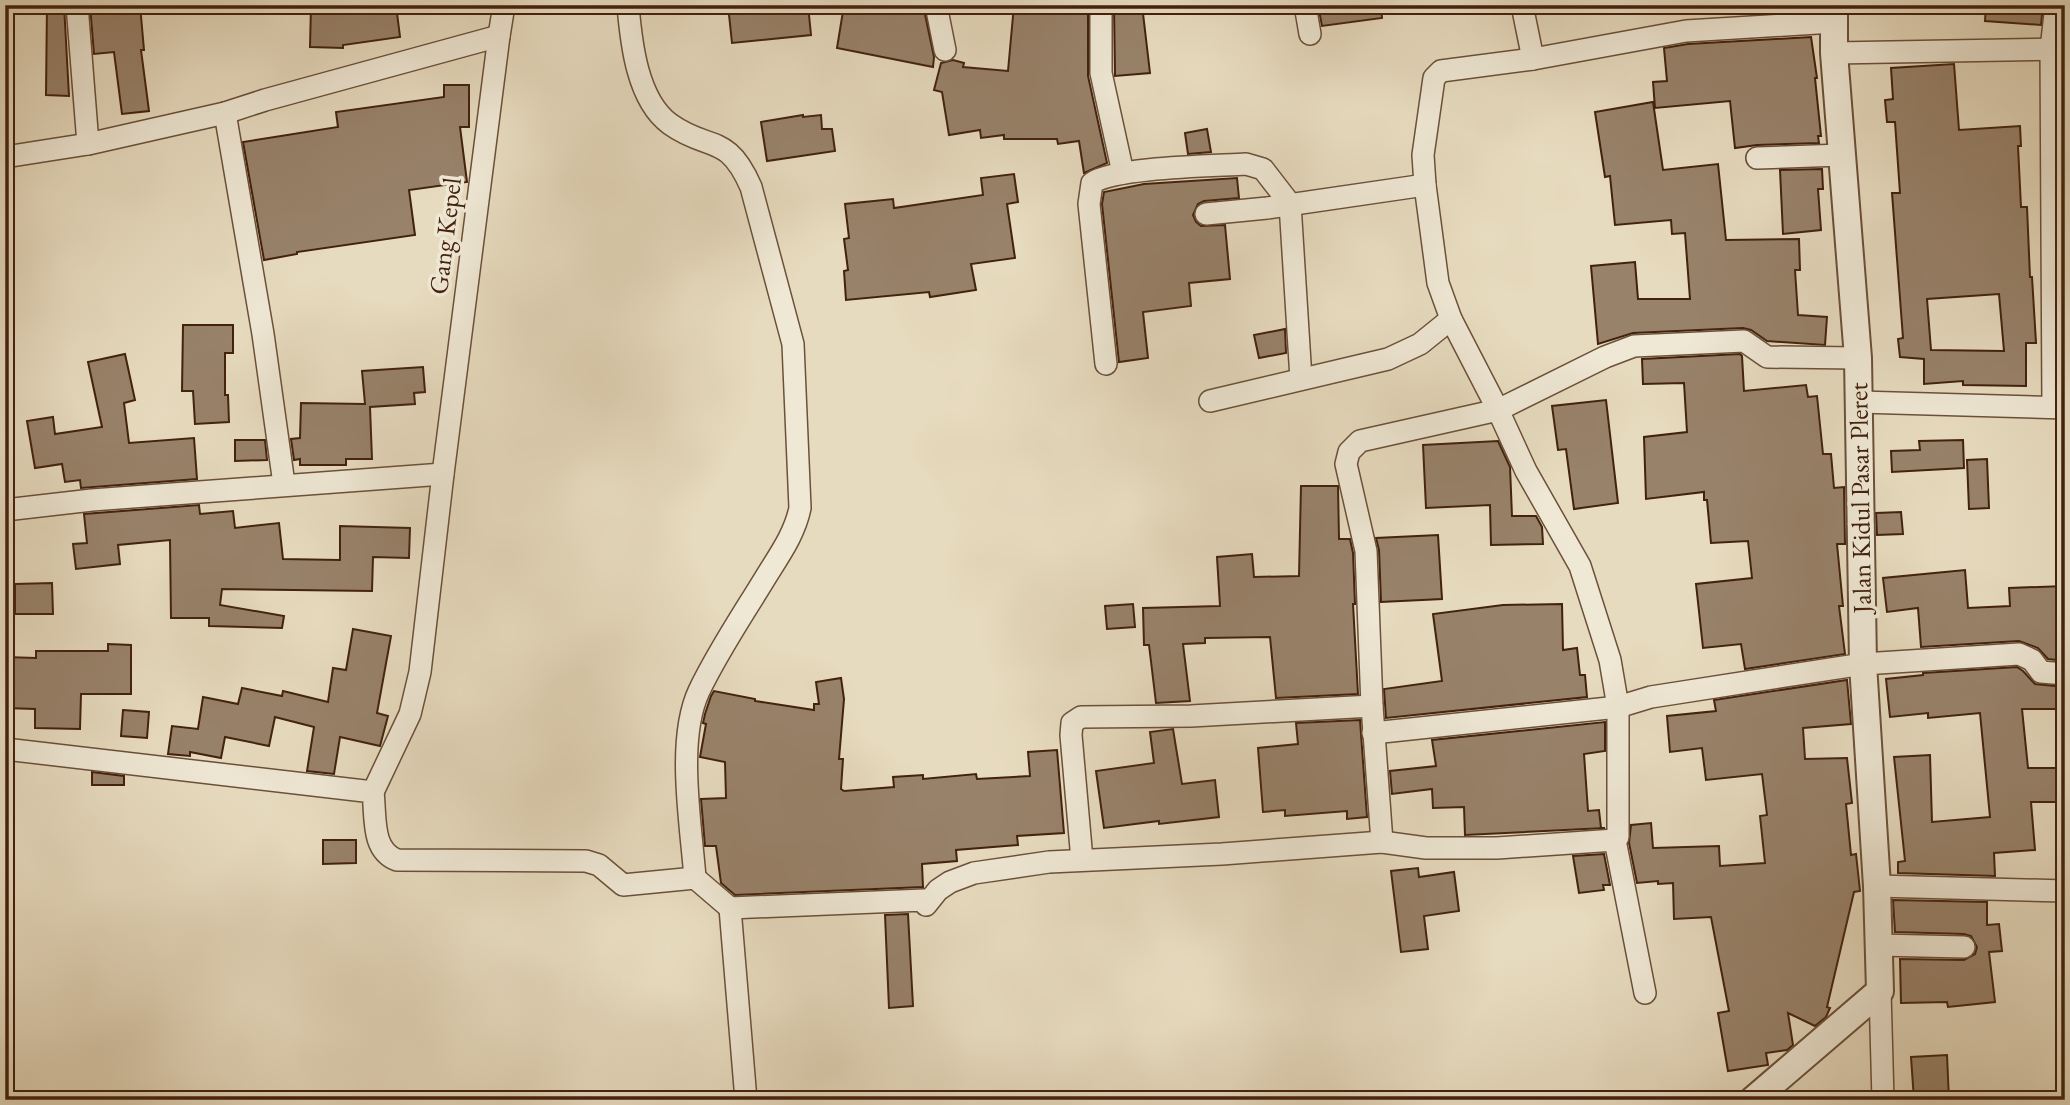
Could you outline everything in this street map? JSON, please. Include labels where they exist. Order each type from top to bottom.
[{"type":"street","points":[[77,5],[88,144]]},
{"type":"street","name":"Gang Kepel","points":[[373,792],[400,738],[416,695],[504,5]]},
{"type":"street","points":[[628,5],[631,45],[640,76],[659,113],[681,130],[723,147],[743,169],[751,187],[793,344],[800,508],[792,533],[698,692],[687,750],[695,878],[730,908],[924,900],[926,905],[950,882],[974,873],[1082,860],[1222,854],[1382,842],[1426,848],[1497,848],[1615,839]]},
{"type":"street","points":[[936,5],[945,50]]},
{"type":"street","points":[[1101,5],[1101,73],[1123,173]]},
{"type":"street","points":[[1305,5],[1311,34]]},
{"type":"street","points":[[1522,5],[1533,59]]},
{"type":"street","points":[[1859,402],[2059,408],[2056,5]]},
{"type":"street","points":[[1645,993],[1615,839],[1618,837],[1618,707],[1611,660],[1580,566],[1526,471],[1451,319],[1438,284],[1423,155],[1434,78],[1441,71],[1533,59],[1686,31],[1834,14]]},
{"type":"street","name":"Jalan Kidul Pasar Pleret","points":[[1834,14],[1834,53],[1858,358],[1863,664],[1877,886],[1880,992]]},
{"type":"street","points":[[5,157],[88,144],[225,113],[499,36]]},
{"type":"street","points":[[1834,53],[2058,49]]},
{"type":"street","points":[[225,113],[263,334],[284,484]]},
{"type":"street","points":[[1757,158],[1842,155]]},
{"type":"street","points":[[1106,364],[1089,204],[1089,189],[1092,183],[1123,173],[1247,164],[1263,169],[1290,204],[1301,379]]},
{"type":"street","points":[[1206,214],[1425,185]]},
{"type":"street","points":[[1210,401],[1388,359],[1420,344],[1451,319]]},
{"type":"street","points":[[1382,842],[1373,733],[1366,551],[1346,464],[1349,452],[1360,441],[1498,410],[1605,357],[1634,346],[1744,341],[1767,358],[1858,358]]},
{"type":"street","points":[[5,510],[284,484],[443,474]]},
{"type":"street","points":[[1373,733],[1618,707],[1651,697],[1863,664],[2020,654],[2032,660],[2041,673],[2065,674]]},
{"type":"street","points":[[1082,860],[1071,735],[1072,723],[1081,717],[1191,716],[1372,706]]},
{"type":"street","points":[[5,749],[373,792],[379,845],[384,853],[397,860],[580,860],[598,865],[622,885],[695,878]]},
{"type":"street","points":[[1877,886],[2065,891]]},
{"type":"street","points":[[730,908],[746,1100]]},
{"type":"street","points":[[1879,945],[1964,947]]},
{"type":"street","points":[[1752,1100],[1880,992]]},
{"type":"street","points":[[1880,992],[1883,1100]]},
{"type":"building","points":[[47,5],[64,5],[69,96],[46,95]]},
{"type":"building","points":[[90,5],[140,5],[144,50],[141,50],[149,111],[122,114],[114,52],[94,54]]},
{"type":"building","points":[[311,5],[396,5],[400,37],[343,45],[343,48],[310,47]]},
{"type":"building","points":[[728,5],[808,5],[811,35],[732,43]]},
{"type":"building","points":[[844,5],[923,5],[934,57],[933,67],[837,48]]},
{"type":"building","points":[[1014,5],[1088,5],[1088,76],[1107,163],[1084,173],[1079,141],[1058,144],[1057,139],[1004,139],[1004,135],[981,138],[980,130],[949,135],[942,92],[934,90],[941,63],[953,60],[964,63],[963,67],[1008,71]]},
{"type":"building","points":[[1114,5],[1142,5],[1150,73],[1115,76]]},
{"type":"building","points":[[1318,5],[1381,5],[1382,18],[1322,26]]},
{"type":"building","points":[[1986,5],[2043,5],[2041,25],[1985,21]]},
{"type":"building","points":[[1811,37],[1817,78],[1821,136],[1818,136],[1819,143],[1735,148],[1730,101],[1655,108],[1653,82],[1667,81],[1664,48],[1688,44]]},
{"type":"building","points":[[1954,64],[1959,130],[2020,126],[2021,146],[2018,146],[2021,207],[2027,207],[2036,343],[2026,343],[2026,386],[1963,385],[1963,381],[1924,384],[1924,359],[1900,357],[1898,339],[1903,338],[1892,193],[1900,193],[1895,122],[1887,122],[1885,100],[1893,99],[1891,68]],"holes":[[[1999,294],[2004,351],[1931,350],[1927,299]]]},
{"type":"building","points":[[444,85],[469,85],[469,127],[460,127],[467,182],[409,190],[415,235],[297,252],[264,260],[243,142],[338,127],[336,112],[444,97]]},
{"type":"building","points":[[1653,102],[1663,170],[1718,164],[1726,240],[1799,239],[1800,270],[1795,270],[1798,315],[1827,317],[1825,345],[1767,341],[1743,328],[1633,333],[1598,344],[1591,266],[1635,262],[1638,299],[1690,299],[1685,233],[1672,234],[1671,220],[1615,225],[1610,176],[1605,177],[1595,112]]},
{"type":"building","points":[[821,115],[822,129],[832,129],[835,151],[767,161],[761,122]]},
{"type":"building","points":[[1207,129],[1211,152],[1188,154],[1185,133]]},
{"type":"building","points":[[1822,169],[1823,189],[1818,189],[1821,230],[1783,234],[1780,170]]},
{"type":"building","points":[[1014,174],[1018,202],[1007,204],[1015,258],[971,264],[976,290],[930,297],[929,292],[846,300],[844,271],[848,270],[844,239],[849,238],[845,204],[893,199],[894,208],[983,195],[981,178]]},
{"type":"building","points":[[1237,178],[1239,198],[1204,201],[1198,204],[1193,215],[1201,226],[1225,225],[1230,279],[1189,283],[1191,306],[1143,312],[1148,358],[1119,362],[1102,204],[1104,192],[1144,184]]},
{"type":"building","points":[[183,325],[233,325],[233,353],[225,353],[225,395],[228,395],[229,422],[195,424],[193,391],[182,391]]},
{"type":"building","points":[[1285,329],[1286,353],[1259,358],[1254,335]]},
{"type":"building","points":[[125,354],[135,400],[124,403],[129,443],[194,438],[197,479],[81,488],[80,480],[65,482],[62,464],[35,468],[27,421],[53,417],[55,434],[102,427],[88,362]]},
{"type":"building","points":[[1740,354],[1744,391],[1806,385],[1808,397],[1817,396],[1823,454],[1831,454],[1834,488],[1844,487],[1845,544],[1837,544],[1843,606],[1839,606],[1845,654],[1745,669],[1741,644],[1703,648],[1696,584],[1752,578],[1748,541],[1711,543],[1704,492],[1646,499],[1644,437],[1687,432],[1684,383],[1643,384],[1642,359]]},
{"type":"building","points":[[423,367],[425,392],[414,393],[415,404],[370,407],[372,459],[346,459],[346,465],[300,465],[300,459],[294,460],[291,439],[300,438],[301,403],[365,404],[362,371]]},
{"type":"building","points":[[1606,400],[1618,503],[1574,509],[1566,449],[1558,450],[1552,406]]},
{"type":"building","points":[[235,440],[265,440],[267,460],[235,461]]},
{"type":"building","points":[[1963,440],[1964,468],[1892,472],[1891,451],[1920,450],[1919,441]]},
{"type":"building","points":[[1498,441],[1510,467],[1512,516],[1536,516],[1542,527],[1543,544],[1491,545],[1490,505],[1426,508],[1423,445]]},
{"type":"building","points":[[1987,459],[1989,508],[1969,509],[1967,460]]},
{"type":"building","points":[[1301,486],[1338,486],[1339,539],[1350,539],[1353,553],[1358,694],[1276,698],[1270,637],[1205,638],[1205,643],[1183,644],[1190,701],[1156,703],[1149,645],[1144,645],[1143,608],[1220,606],[1217,557],[1252,554],[1254,577],[1299,576]]},
{"type":"building","points":[[199,505],[200,514],[233,511],[235,528],[279,523],[283,559],[340,560],[340,526],[410,528],[409,558],[373,557],[372,591],[222,589],[220,605],[284,616],[282,628],[209,626],[209,618],[171,618],[170,540],[118,545],[120,564],[76,569],[73,544],[87,543],[84,514]]},
{"type":"building","points":[[1901,512],[1903,534],[1877,535],[1876,513]]},
{"type":"building","points":[[1438,535],[1442,599],[1381,602],[1376,538]]},
{"type":"building","points":[[1965,570],[1968,608],[2010,606],[2009,588],[2065,586],[2065,661],[2048,659],[2038,648],[2019,641],[1921,647],[1918,608],[1887,612],[1883,578]]},
{"type":"building","points":[[52,583],[53,614],[15,614],[15,584]]},
{"type":"building","points":[[1133,604],[1135,627],[1107,629],[1105,606]]},
{"type":"building","points":[[1562,604],[1563,650],[1577,648],[1580,675],[1585,675],[1587,697],[1386,718],[1384,689],[1442,681],[1433,614],[1503,605]]},
{"type":"building","points":[[353,629],[391,636],[377,713],[388,716],[380,746],[340,737],[334,774],[307,771],[314,727],[275,717],[269,746],[225,737],[221,758],[190,752],[190,756],[168,754],[172,726],[198,729],[203,697],[238,704],[242,688],[282,696],[283,691],[328,702],[333,668],[346,670]]},
{"type":"building","points":[[108,644],[131,645],[131,694],[81,694],[80,729],[35,728],[35,709],[5,708],[5,657],[36,658],[36,651],[108,651]]},
{"type":"building","points":[[2017,667],[2035,684],[2065,687],[2065,709],[2022,709],[2028,768],[2065,768],[2065,802],[2031,802],[2035,850],[1994,853],[1995,876],[1898,873],[1898,862],[1905,861],[1894,757],[1930,755],[1932,822],[1990,817],[1980,713],[1928,718],[1928,713],[1890,717],[1886,679],[1923,673]]},
{"type":"building","points":[[841,678],[844,699],[839,759],[843,759],[841,789],[844,791],[894,787],[893,777],[923,775],[923,779],[976,774],[977,779],[1030,776],[1028,752],[1057,750],[1064,833],[1017,836],[1018,845],[956,850],[957,861],[922,864],[923,887],[735,895],[721,883],[716,846],[705,846],[701,799],[726,798],[725,762],[700,757],[706,724],[703,723],[711,696],[714,691],[755,701],[814,710],[814,704],[819,704],[816,682]]},
{"type":"building","points":[[1847,680],[1851,724],[1803,728],[1805,759],[1847,758],[1852,803],[1846,804],[1851,855],[1856,854],[1860,891],[1854,892],[1827,1007],[1830,1008],[1826,1017],[1815,1026],[1788,1013],[1793,1045],[1787,1050],[1766,1053],[1768,1065],[1728,1071],[1718,1013],[1729,1011],[1711,917],[1674,919],[1673,883],[1637,883],[1629,843],[1631,825],[1651,823],[1653,848],[1719,846],[1720,866],[1765,863],[1760,816],[1767,815],[1762,774],[1706,780],[1702,748],[1670,752],[1667,716],[1716,711],[1714,700]]},
{"type":"building","points":[[123,710],[149,712],[147,738],[121,736]]},
{"type":"building","points":[[1360,720],[1367,817],[1347,819],[1347,811],[1285,816],[1285,810],[1263,812],[1258,748],[1298,744],[1296,723]]},
{"type":"building","points":[[1605,722],[1605,751],[1584,754],[1588,811],[1599,810],[1601,828],[1605,828],[1465,835],[1464,807],[1433,808],[1432,789],[1392,794],[1390,771],[1436,766],[1432,740]]},
{"type":"building","points":[[1173,729],[1182,784],[1215,780],[1219,817],[1104,828],[1096,771],[1154,763],[1150,732]]},
{"type":"building","points":[[92,772],[124,776],[124,785],[92,785]]},
{"type":"building","points":[[323,840],[356,840],[356,863],[323,864]]},
{"type":"building","points":[[1604,854],[1610,885],[1603,885],[1604,890],[1579,893],[1573,856]]},
{"type":"building","points":[[1418,868],[1419,877],[1454,872],[1459,911],[1424,916],[1428,949],[1401,952],[1391,871]]},
{"type":"building","points":[[1893,900],[1987,902],[1987,925],[1999,924],[2002,951],[1989,952],[1995,1002],[1948,1007],[1947,1002],[1901,1003],[1900,959],[1964,960],[1975,954],[1977,947],[1971,936],[1964,934],[1895,932]]},
{"type":"building","points":[[908,914],[913,1006],[889,1008],[885,915]]},
{"type":"building","points":[[1947,1055],[1949,1100],[1914,1100],[1911,1057]]}]
